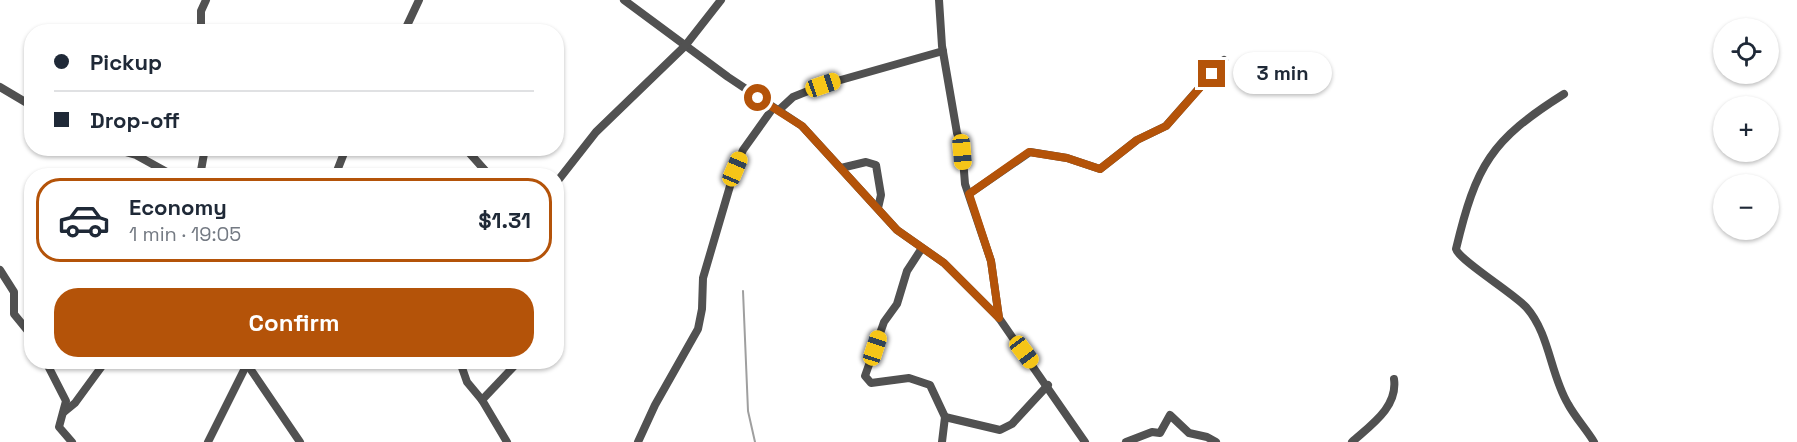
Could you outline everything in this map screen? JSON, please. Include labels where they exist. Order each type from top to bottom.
[{"type":"street","points":[[201,24],[201,11],[206,0]]},
{"type":"street","points":[[408,24],[419,0]]},
{"type":"street","points":[[624,0],[685,46],[802,126],[897,230],[944,263],[999,318],[1085,442]]},
{"type":"street","points":[[564,173],[596,132],[685,46],[721,0]]},
{"type":"street","points":[[939,0],[943,51],[969,194],[991,261],[999,318]]},
{"type":"street","points":[[639,442],[656,405],[698,329],[704,278],[728,188],[743,150],[776,109],[793,97],[823,85],[943,51]]},
{"type":"street","points":[[969,194],[1029,152],[1067,158],[1100,169],[1137,140],[1166,126],[1224,60]]},
{"type":"street","points":[[0,87],[23,100]]},
{"type":"street","points":[[1564,94],[1526,118],[1508,134],[1486,160],[1476,183],[1456,249],[1463,260],[1485,272],[1527,308],[1542,335],[1567,403],[1594,442]]},
{"type":"street","points":[[138,156],[160,168]]},
{"type":"street","points":[[472,156],[483,168]]},
{"type":"street","points":[[841,168],[866,162],[876,165],[881,195],[878,208]]},
{"type":"street","points":[[922,248],[907,271],[897,304],[884,322],[865,376],[871,383],[909,378],[924,381],[934,392],[945,417],[942,442]]},
{"type":"street","points":[[0,270],[12,285],[14,314],[24,326]]},
{"type":"street","points":[[50,369],[66,401],[59,427],[72,442]]},
{"type":"street","points":[[64,412],[75,403],[100,369]]},
{"type":"street","points":[[208,442],[245,369]]},
{"type":"street","points":[[252,369],[300,442]]},
{"type":"street","points":[[462,369],[467,382],[482,400],[507,442]]},
{"type":"street","points":[[482,400],[511,369]]},
{"type":"street","points":[[1352,442],[1388,408],[1393,397],[1394,379]]},
{"type":"street","points":[[945,417],[1000,430],[1012,424],[1048,386]]},
{"type":"street","points":[[1126,442],[1152,432],[1160,433],[1170,415],[1189,433],[1208,437],[1216,442]]},
{"type":"waterway","points":[[743,291],[748,411],[755,442]]},
{"type":"route","points":[[758,98],[802,126],[897,230],[944,263],[999,318],[991,261],[969,194],[1029,152],[1067,158],[1100,169],[1143,136],[1166,126],[1212,74]]}]
